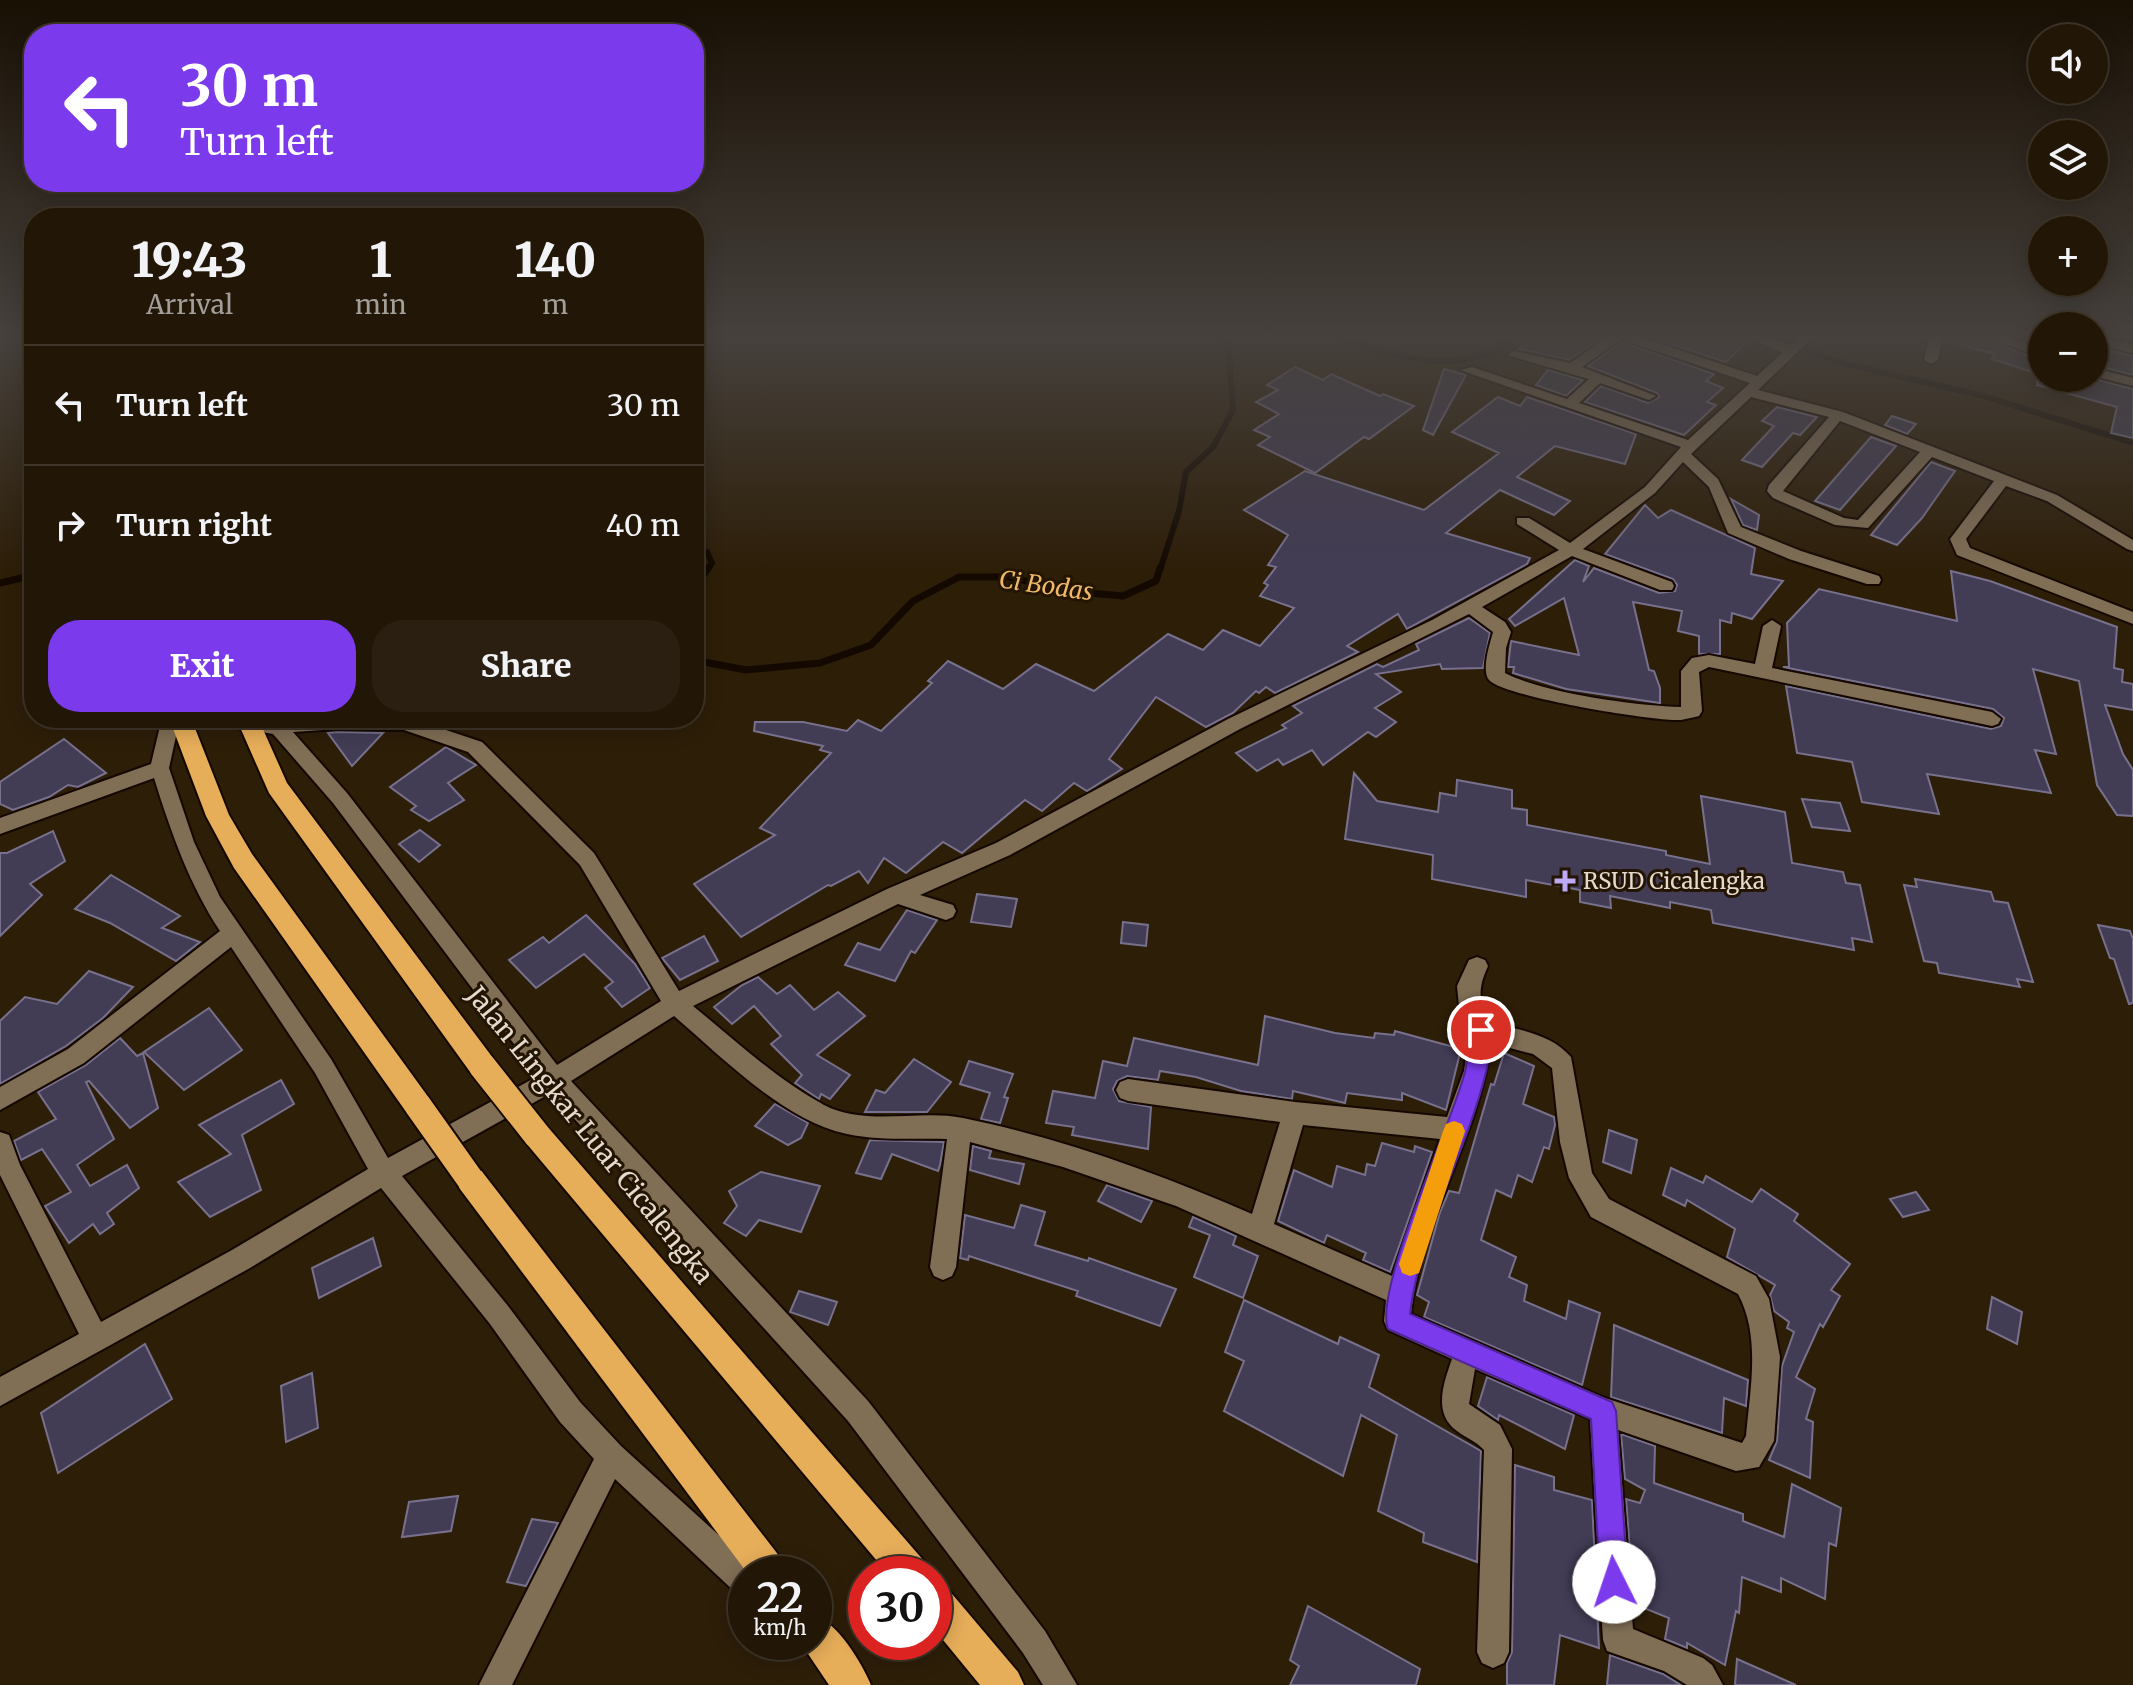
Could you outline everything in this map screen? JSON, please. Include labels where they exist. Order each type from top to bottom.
[{"type":"highway","points":[[184,728],[218,816],[243,861],[470,1179],[756,1556]]},
{"type":"highway","name":"Jalan Lingkar Luar Cicalengka","points":[[252,728],[277,787],[483,1067],[536,1134],[896,1556]]},
{"type":"highway","points":[[952,1622],[1005,1685]]},
{"type":"highway","points":[[832,1657],[849,1680]]},
{"type":"street","points":[[1589,413],[1687,450],[1715,481],[1725,500],[1734,530],[1817,564],[1873,580]]},
{"type":"street","points":[[0,1392],[241,1259],[384,1173],[554,1079],[675,1004],[772,953],[894,895],[1003,849],[1234,724],[1469,606],[1571,550],[1650,490],[1726,413]]},
{"type":"street","points":[[1831,413],[2073,507],[2114,538],[2133,546]]},
{"type":"street","points":[[1838,415],[1777,485],[1775,491],[1778,495],[1841,522],[1862,525],[1930,450]]},
{"type":"street","points":[[2003,480],[1958,539],[1963,551],[2133,618]]},
{"type":"street","points":[[1523,521],[1571,550],[1666,586]]},
{"type":"street","points":[[1469,606],[1499,626],[1502,632],[1497,648],[1496,676],[1515,686],[1680,716],[1693,711],[1690,671],[1698,662],[1709,661],[1992,719]]},
{"type":"street","points":[[1762,674],[1772,626]]},
{"type":"street","points":[[169,728],[160,768],[184,842],[212,902],[323,1066],[384,1173],[499,1315],[570,1412],[611,1456],[728,1564]]},
{"type":"street","points":[[279,728],[340,798],[554,1079],[858,1411],[1034,1642],[1061,1685]]},
{"type":"street","points":[[420,728],[475,747],[587,859],[675,1004],[756,1072],[820,1115],[848,1123],[883,1127],[960,1128],[1063,1156],[1180,1195],[1400,1293]]},
{"type":"street","points":[[0,826],[160,768]]},
{"type":"street","points":[[894,895],[946,911]]},
{"type":"street","points":[[0,1099],[76,1056],[233,933]]},
{"type":"street","points":[[1477,966],[1468,986],[1470,1006],[1481,1030],[1476,1071],[1400,1293],[1397,1321],[1603,1411],[1736,1457],[1749,1457],[1760,1441],[1766,1357],[1760,1308],[1747,1285],[1600,1208],[1581,1178],[1572,1142],[1563,1064],[1552,1052],[1538,1045],[1481,1030]]},
{"type":"street","points":[[1128,1090],[1295,1113],[1455,1129]]},
{"type":"street","points":[[1260,1230],[1295,1113]]},
{"type":"street","points":[[943,1267],[960,1128]]},
{"type":"street","points":[[0,1143],[10,1170],[96,1340]]},
{"type":"street","points":[[1467,1353],[1456,1392],[1456,1410],[1493,1437],[1498,1449],[1493,1652]]},
{"type":"street","points":[[1603,1411],[1618,1640],[1685,1664],[1703,1676],[1707,1685]]},
{"type":"street","points":[[495,1685],[611,1456]]},
{"type":"street","points":[[829,1660],[849,1680]]},
{"type":"building","points":[[1276,413],[1405,413],[1369,439],[1364,437],[1315,473],[1258,445],[1270,437],[1254,430],[1279,414]]},
{"type":"building","points":[[1429,413],[1445,413],[1433,435],[1423,430]]},
{"type":"building","points":[[1477,413],[1573,413],[1636,434],[1625,464],[1555,446],[1517,477],[1570,501],[1554,515],[1500,490],[1446,533],[1530,558],[1527,564],[1407,629],[1398,614],[1347,646],[1358,652],[1275,693],[1266,687],[1259,693],[1256,691],[1233,713],[1206,727],[1156,697],[1109,759],[1122,769],[1087,791],[1074,783],[1042,811],[1025,800],[962,853],[943,842],[906,873],[884,858],[868,883],[859,871],[828,885],[741,937],[694,884],[775,835],[760,828],[831,753],[820,750],[823,746],[754,731],[755,722],[803,722],[847,731],[858,720],[881,731],[932,683],[928,681],[948,661],[1003,689],[1036,664],[1094,691],[1168,634],[1203,650],[1223,630],[1260,646],[1294,608],[1260,596],[1268,585],[1264,583],[1276,567],[1268,565],[1288,535],[1244,510],[1305,471],[1424,510],[1499,453],[1452,432]]},
{"type":"building","points":[[1617,413],[1708,413],[1684,435]]},
{"type":"building","points":[[1771,413],[1800,413],[1817,417],[1800,435],[1793,433],[1762,467],[1742,460],[1774,426],[1762,421]]},
{"type":"building","points":[[2116,413],[2133,413],[2133,438],[2111,433]]},
{"type":"building","points":[[1892,416],[1916,424],[1907,434],[1885,425]]},
{"type":"building","points":[[1871,437],[1896,446],[1840,510],[1815,501]]},
{"type":"building","points":[[1931,462],[1955,471],[1922,518],[1897,545],[1871,535]]},
{"type":"building","points":[[1731,499],[1759,515],[1757,530],[1743,525]]},
{"type":"building","points":[[1645,505],[1658,518],[1671,510],[1755,548],[1751,574],[1783,581],[1752,619],[1732,613],[1731,623],[1720,620],[1720,654],[1699,654],[1699,636],[1678,631],[1682,611],[1633,602],[1649,670],[1654,671],[1660,688],[1660,703],[1566,689],[1513,673],[1514,667],[1508,667],[1511,641],[1579,655],[1564,598],[1515,626],[1509,619],[1575,560],[1589,566],[1583,582],[1594,568],[1659,593],[1675,591],[1677,585],[1673,579],[1605,554]]},
{"type":"building","points":[[1951,571],[1990,581],[2117,627],[2114,668],[2123,670],[2122,682],[2133,684],[2133,710],[2105,705],[2123,754],[2133,770],[2133,816],[2117,815],[2097,785],[2079,681],[2033,669],[2056,754],[2035,750],[2051,793],[1927,774],[1939,814],[1862,802],[1852,762],[1797,753],[1786,686],[1991,729],[2001,726],[2004,718],[1993,709],[1783,667],[1789,667],[1787,623],[1819,589],[1957,621]]},
{"type":"building","points":[[1469,618],[1490,633],[1483,668],[1442,669],[1440,664],[1376,674],[1401,692],[1375,708],[1396,722],[1376,737],[1368,732],[1323,765],[1312,750],[1283,765],[1278,759],[1257,771],[1236,753],[1286,728],[1282,725],[1302,713],[1293,706],[1377,664],[1383,667],[1419,650],[1416,644]]},
{"type":"building","points":[[328,733],[383,733],[352,766]]},
{"type":"building","points":[[64,739],[106,773],[78,787],[68,785],[49,797],[13,810],[0,804],[0,782]]},
{"type":"building","points":[[446,747],[476,765],[448,783],[464,800],[429,821],[411,810],[416,806],[390,787]]},
{"type":"building","points":[[1354,773],[1377,801],[1438,812],[1440,793],[1456,796],[1457,780],[1512,790],[1512,808],[1527,810],[1527,825],[1666,851],[1666,855],[1710,864],[1701,796],[1785,812],[1792,863],[1843,872],[1846,883],[1860,885],[1872,942],[1852,938],[1854,950],[1713,923],[1711,910],[1670,902],[1670,908],[1610,896],[1611,908],[1580,902],[1580,890],[1526,880],[1526,897],[1432,879],[1433,855],[1345,839]]},
{"type":"building","points":[[1802,799],[1840,803],[1850,831],[1812,827]]},
{"type":"building","points":[[420,830],[440,845],[419,862],[399,844]]},
{"type":"building","points":[[53,831],[65,861],[30,884],[42,895],[0,936],[0,853],[7,853]]},
{"type":"building","points":[[111,875],[180,916],[162,928],[200,942],[176,961],[110,923],[75,909]]},
{"type":"building","points":[[1915,879],[1991,892],[1994,901],[2008,903],[2033,982],[2017,979],[2020,987],[1939,973],[1937,963],[1924,961],[1904,885],[1917,887]]},
{"type":"building","points":[[977,894],[1017,899],[1011,927],[971,922]]},
{"type":"building","points":[[907,910],[937,920],[915,953],[911,951],[895,981],[845,965],[858,943],[880,950]]},
{"type":"building","points":[[586,915],[635,964],[650,988],[622,1007],[605,988],[613,982],[584,954],[536,988],[509,960],[543,937],[549,943]]},
{"type":"building","points":[[1123,922],[1148,925],[1146,946],[1121,943]]},
{"type":"building","points":[[2098,925],[2130,931],[2133,939],[2133,1003],[2129,1004],[2114,959],[2110,958]]},
{"type":"building","points":[[704,936],[718,961],[680,980],[662,958]]},
{"type":"building","points":[[89,971],[133,987],[103,1018],[66,1046],[0,1084],[0,1021],[25,997],[57,1004]]},
{"type":"building","points":[[758,977],[777,994],[790,985],[814,1010],[838,992],[865,1016],[817,1055],[850,1075],[830,1099],[821,1094],[819,1099],[795,1083],[802,1075],[771,1044],[781,1036],[754,1006],[732,1024],[714,1007],[742,985]]},
{"type":"building","points":[[209,1008],[242,1050],[184,1090],[144,1052]]},
{"type":"building","points":[[1265,1016],[1335,1033],[1374,1038],[1375,1033],[1394,1035],[1395,1031],[1461,1049],[1446,1110],[1402,1093],[1402,1100],[1347,1093],[1345,1103],[1293,1091],[1292,1099],[1241,1091],[1196,1077],[1160,1071],[1158,1080],[1127,1076],[1117,1081],[1113,1089],[1119,1101],[1151,1107],[1148,1149],[1072,1135],[1074,1127],[1046,1123],[1053,1091],[1095,1098],[1103,1061],[1127,1066],[1134,1038],[1258,1065]]},
{"type":"building","points":[[120,1038],[137,1056],[143,1053],[158,1108],[130,1128],[89,1081],[86,1082],[114,1139],[77,1165],[90,1186],[127,1165],[139,1188],[107,1213],[114,1224],[100,1234],[93,1224],[69,1243],[45,1206],[71,1192],[42,1149],[21,1160],[14,1141],[56,1119],[38,1092],[86,1065]]},
{"type":"building","points":[[1504,1053],[1534,1066],[1523,1104],[1554,1117],[1555,1125],[1549,1149],[1544,1147],[1532,1182],[1518,1175],[1511,1197],[1496,1190],[1481,1240],[1516,1257],[1509,1277],[1527,1285],[1524,1301],[1566,1319],[1569,1301],[1600,1313],[1582,1385],[1424,1317],[1429,1302],[1417,1295],[1440,1212],[1449,1191],[1459,1193],[1491,1084],[1494,1085]]},
{"type":"building","points":[[914,1059],[951,1082],[927,1112],[865,1112],[876,1090],[885,1093]]},
{"type":"building","points":[[969,1061],[1013,1074],[1004,1097],[1008,1098],[1000,1123],[981,1119],[990,1093],[960,1084]]},
{"type":"building","points":[[281,1080],[294,1104],[242,1135],[261,1190],[210,1217],[178,1182],[231,1154],[199,1125]]},
{"type":"building","points":[[775,1104],[808,1123],[801,1138],[788,1145],[755,1126]]},
{"type":"building","points":[[1609,1130],[1637,1140],[1631,1173],[1603,1162]]},
{"type":"building","points":[[870,1140],[944,1142],[938,1171],[892,1154],[881,1179],[856,1173]]},
{"type":"building","points":[[1382,1143],[1414,1152],[1415,1146],[1432,1152],[1390,1272],[1363,1260],[1366,1253],[1327,1235],[1324,1243],[1278,1221],[1294,1170],[1332,1187],[1337,1166],[1365,1175],[1367,1164],[1375,1166]]},
{"type":"building","points":[[973,1146],[991,1151],[989,1158],[1024,1164],[1019,1184],[970,1170]]},
{"type":"building","points":[[1671,1168],[1703,1183],[1706,1176],[1752,1202],[1761,1189],[1798,1214],[1794,1221],[1850,1264],[1831,1290],[1840,1296],[1823,1327],[1820,1324],[1796,1377],[1815,1389],[1806,1419],[1813,1422],[1810,1478],[1769,1460],[1777,1441],[1782,1366],[1794,1332],[1787,1328],[1789,1322],[1774,1311],[1770,1295],[1775,1285],[1727,1257],[1735,1229],[1687,1200],[1685,1206],[1663,1195]]},
{"type":"building","points":[[761,1172],[820,1186],[801,1232],[759,1220],[746,1236],[724,1223],[737,1206],[729,1191]]},
{"type":"building","points":[[1107,1185],[1152,1201],[1141,1222],[1098,1201]]},
{"type":"building","points":[[1916,1192],[1929,1210],[1903,1217],[1890,1199]]},
{"type":"building","points":[[1021,1205],[1045,1212],[1035,1245],[1088,1261],[1089,1258],[1176,1289],[1160,1326],[1076,1296],[1078,1291],[969,1256],[968,1260],[960,1258],[965,1215],[1014,1228]]},
{"type":"building","points":[[1193,1217],[1236,1236],[1233,1245],[1258,1256],[1243,1298],[1194,1277],[1210,1235],[1189,1227]]},
{"type":"building","points":[[373,1238],[381,1266],[319,1298],[312,1268]]},
{"type":"building","points":[[799,1291],[837,1302],[828,1325],[790,1312]]},
{"type":"building","points":[[1992,1297],[2022,1312],[2017,1344],[1987,1329]]},
{"type":"building","points":[[1244,1300],[1338,1344],[1340,1337],[1379,1355],[1369,1387],[1481,1451],[1477,1562],[1423,1542],[1424,1533],[1378,1511],[1397,1435],[1361,1415],[1343,1476],[1224,1411],[1244,1361],[1225,1352]]},
{"type":"building","points":[[1614,1325],[1748,1380],[1746,1406],[1724,1398],[1722,1433],[1611,1397]]},
{"type":"building","points":[[145,1344],[172,1399],[58,1473],[41,1413]]},
{"type":"building","points":[[312,1373],[318,1428],[286,1442],[281,1386]]},
{"type":"building","points":[[1487,1377],[1574,1415],[1565,1449],[1499,1415],[1498,1420],[1478,1406]]},
{"type":"building","points":[[1621,1434],[1655,1446],[1654,1483],[1743,1514],[1743,1521],[1784,1537],[1792,1484],[1841,1508],[1836,1546],[1829,1543],[1825,1599],[1781,1578],[1781,1592],[1742,1577],[1739,1613],[1736,1611],[1725,1665],[1687,1643],[1687,1648],[1665,1639],[1669,1618],[1634,1604],[1626,1499],[1640,1503],[1645,1490],[1625,1479]]},
{"type":"building","points":[[1515,1465],[1554,1477],[1554,1490],[1592,1500],[1599,1648],[1560,1635],[1554,1685],[1507,1685],[1507,1663],[1512,1652]]},
{"type":"building","points":[[458,1496],[451,1531],[402,1537],[409,1502]]},
{"type":"building","points":[[532,1519],[558,1523],[526,1586],[507,1582]]},
{"type":"building","points":[[1308,1606],[1420,1669],[1416,1685],[1290,1685],[1299,1666],[1290,1660]]},
{"type":"building","points":[[1610,1655],[1663,1674],[1681,1685],[1607,1685]]},
{"type":"building","points":[[1737,1659],[1796,1685],[1735,1685]]},
{"type":"waterway","name":"Ci Bodas","points":[[1160,570],[1179,511],[1186,472],[1213,447],[1232,413]]},
{"type":"waterway","name":"Ci Bodas","points":[[2037,413],[2133,443]]},
{"type":"waterway","name":"Ci Bodas","points":[[704,551],[712,563],[707,570]]},
{"type":"waterway","name":"Ci Bodas","points":[[704,574],[708,568]]},
{"type":"waterway","name":"Ci Bodas","points":[[704,662],[746,670],[820,663],[871,645],[913,601],[959,577],[1009,577],[1067,591],[1123,596],[1156,581],[1160,568]]},
{"type":"waterway","name":"Ci Bodas","points":[[0,583],[24,577]]},
{"type":"slow traffic","points":[[1410,1264],[1454,1131]]},
{"type":"place","name":"RSUD Cicalengka","points":[[1565,881]]},
{"type":"route","points":[[1481,1030],[1476,1071],[1430,1198],[1422,1232],[1400,1293],[1397,1321],[1603,1411],[1614,1582]]}]
